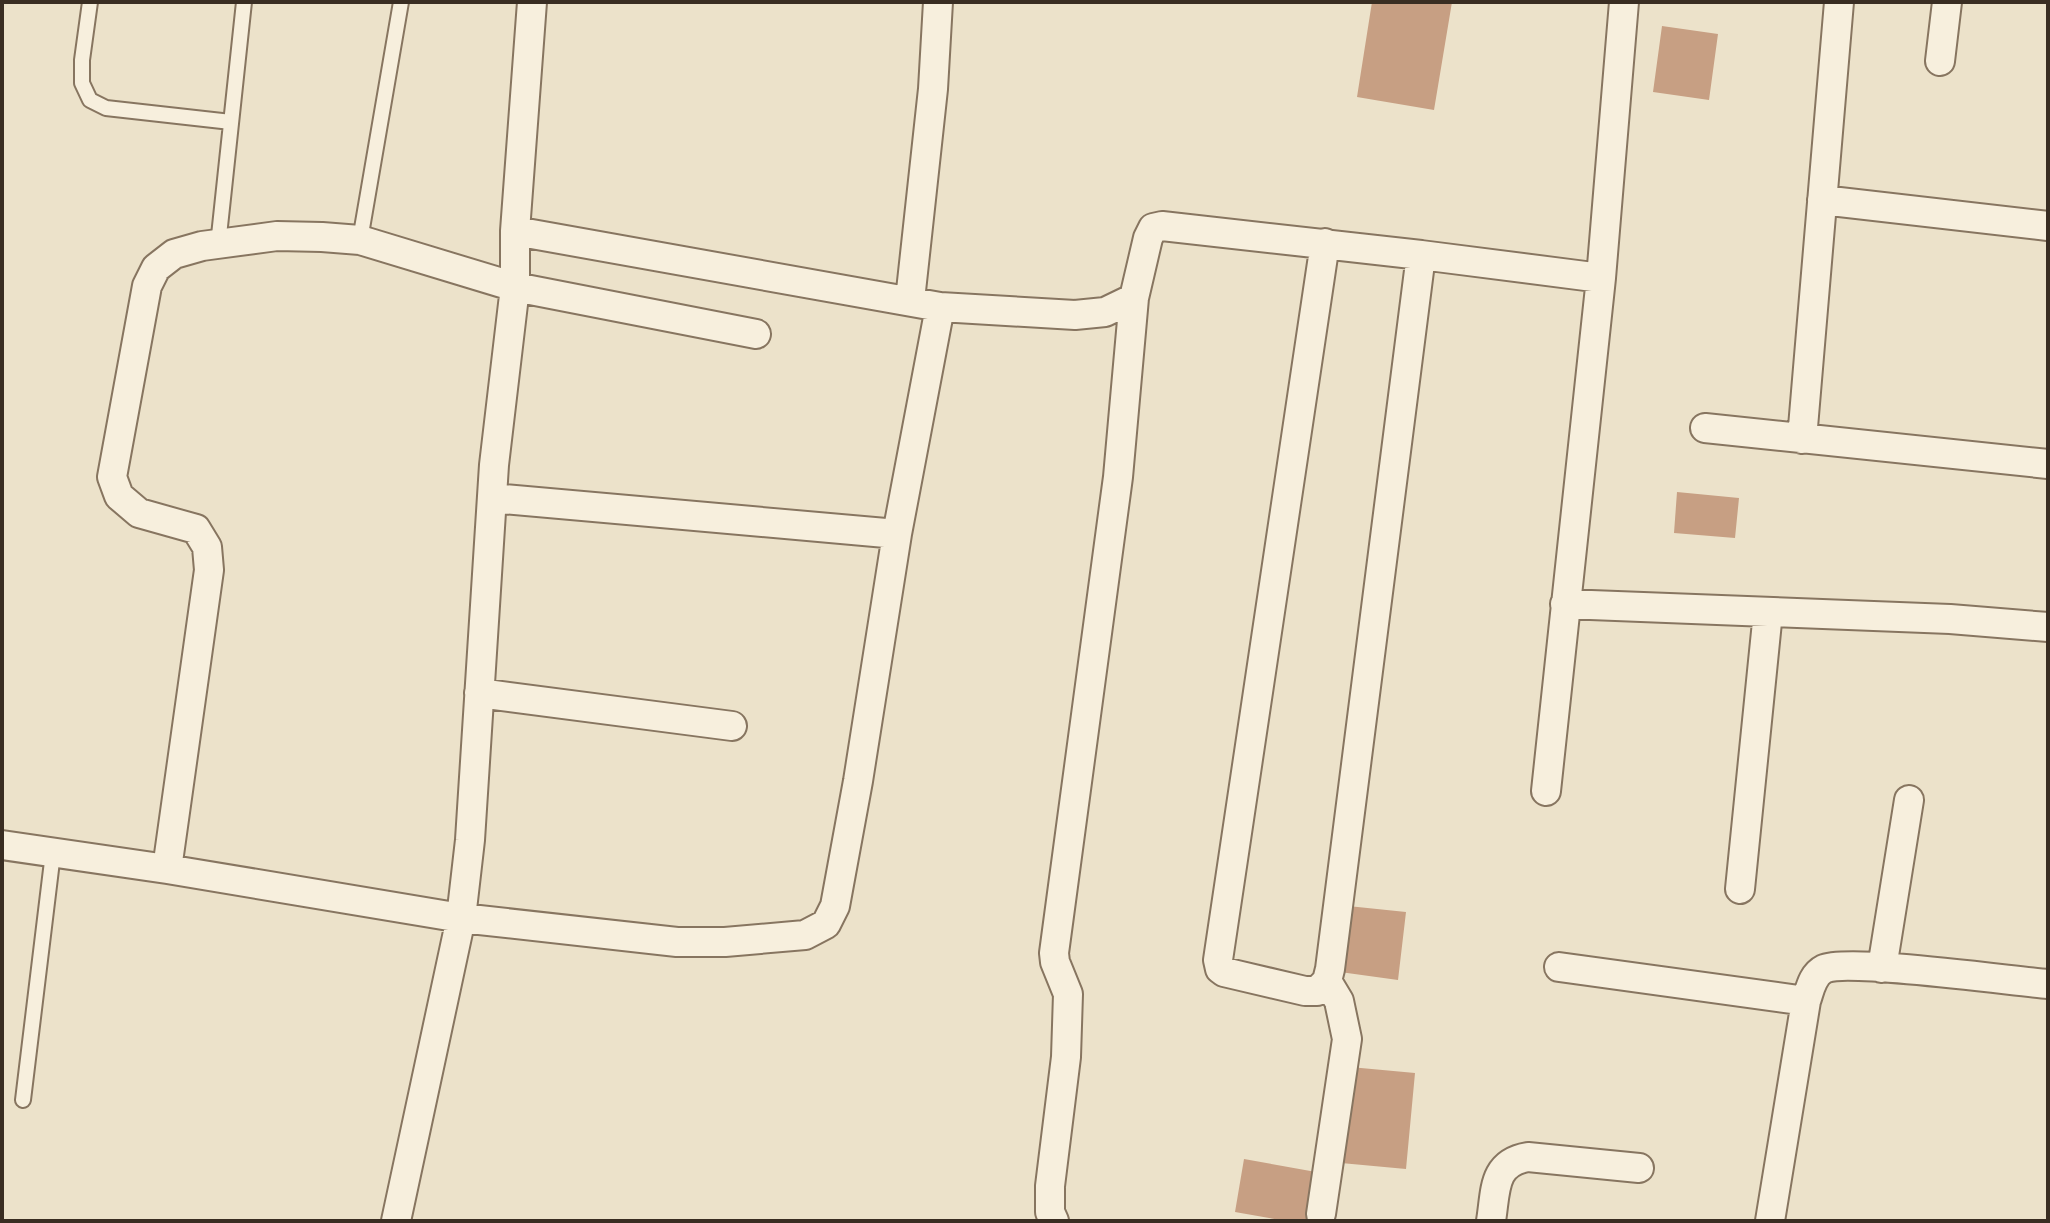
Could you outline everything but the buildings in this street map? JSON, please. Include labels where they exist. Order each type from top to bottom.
[{"type":"street","points":[[396,1221],[461,918],[470,840],[492,498],[515,287],[515,231],[532,2]]},
{"type":"street","points":[[910,300],[933,89],[938,2]]},
{"type":"street","points":[[1546,791],[1601,278],[1624,2]]},
{"type":"street","points":[[1802,439],[1839,2]]},
{"type":"street","points":[[1940,61],[1947,2]]},
{"type":"street","points":[[1822,200],[2048,226]]},
{"type":"street","points":[[1054,1221],[1050,1212],[1050,1186],[1066,1057],[1068,994],[1054,953],[1118,477],[1134,298],[1153,228],[1162,226],[1325,243],[1601,278]]},
{"type":"street","points":[[515,231],[940,307],[1075,315],[1105,312],[1134,298]]},
{"type":"street","points":[[167,869],[209,570],[207,547],[196,529],[139,513],[119,496],[112,477],[147,286],[156,268],[174,254],[277,236],[360,240],[515,287],[756,334]]},
{"type":"street","points":[[1325,243],[1218,960],[1224,972],[1305,991],[1317,991],[1327,981],[1421,255]]},
{"type":"street","points":[[2,845],[461,918],[677,942],[725,942],[805,935],[826,924],[835,906],[897,534],[940,307]]},
{"type":"street","points":[[1705,428],[2048,464]]},
{"type":"street","points":[[492,498],[897,534]]},
{"type":"street","points":[[1565,604],[1950,619],[2048,627]]},
{"type":"street","points":[[1740,889],[1768,612]]},
{"type":"street","points":[[479,693],[732,726]]},
{"type":"street","points":[[1882,968],[1909,800]]},
{"type":"street","points":[[1770,1221],[1806,1001],[1813,980],[1824,969],[1842,966],[1882,968],[2048,984]]},
{"type":"street","points":[[1559,967],[1806,1001]]},
{"type":"street","points":[[1321,1214],[1347,1039],[1339,1001],[1327,981]]},
{"type":"street","points":[[1491,1221],[1497,1181],[1503,1166],[1512,1159],[1528,1157],[1639,1168]]},
{"type":"lane","points":[[90,2],[82,83],[90,100],[106,108],[231,122]]},
{"type":"lane","points":[[218,245],[244,2]]},
{"type":"lane","points":[[360,240],[401,2]]},
{"type":"lane","points":[[23,1100],[53,853]]}]
